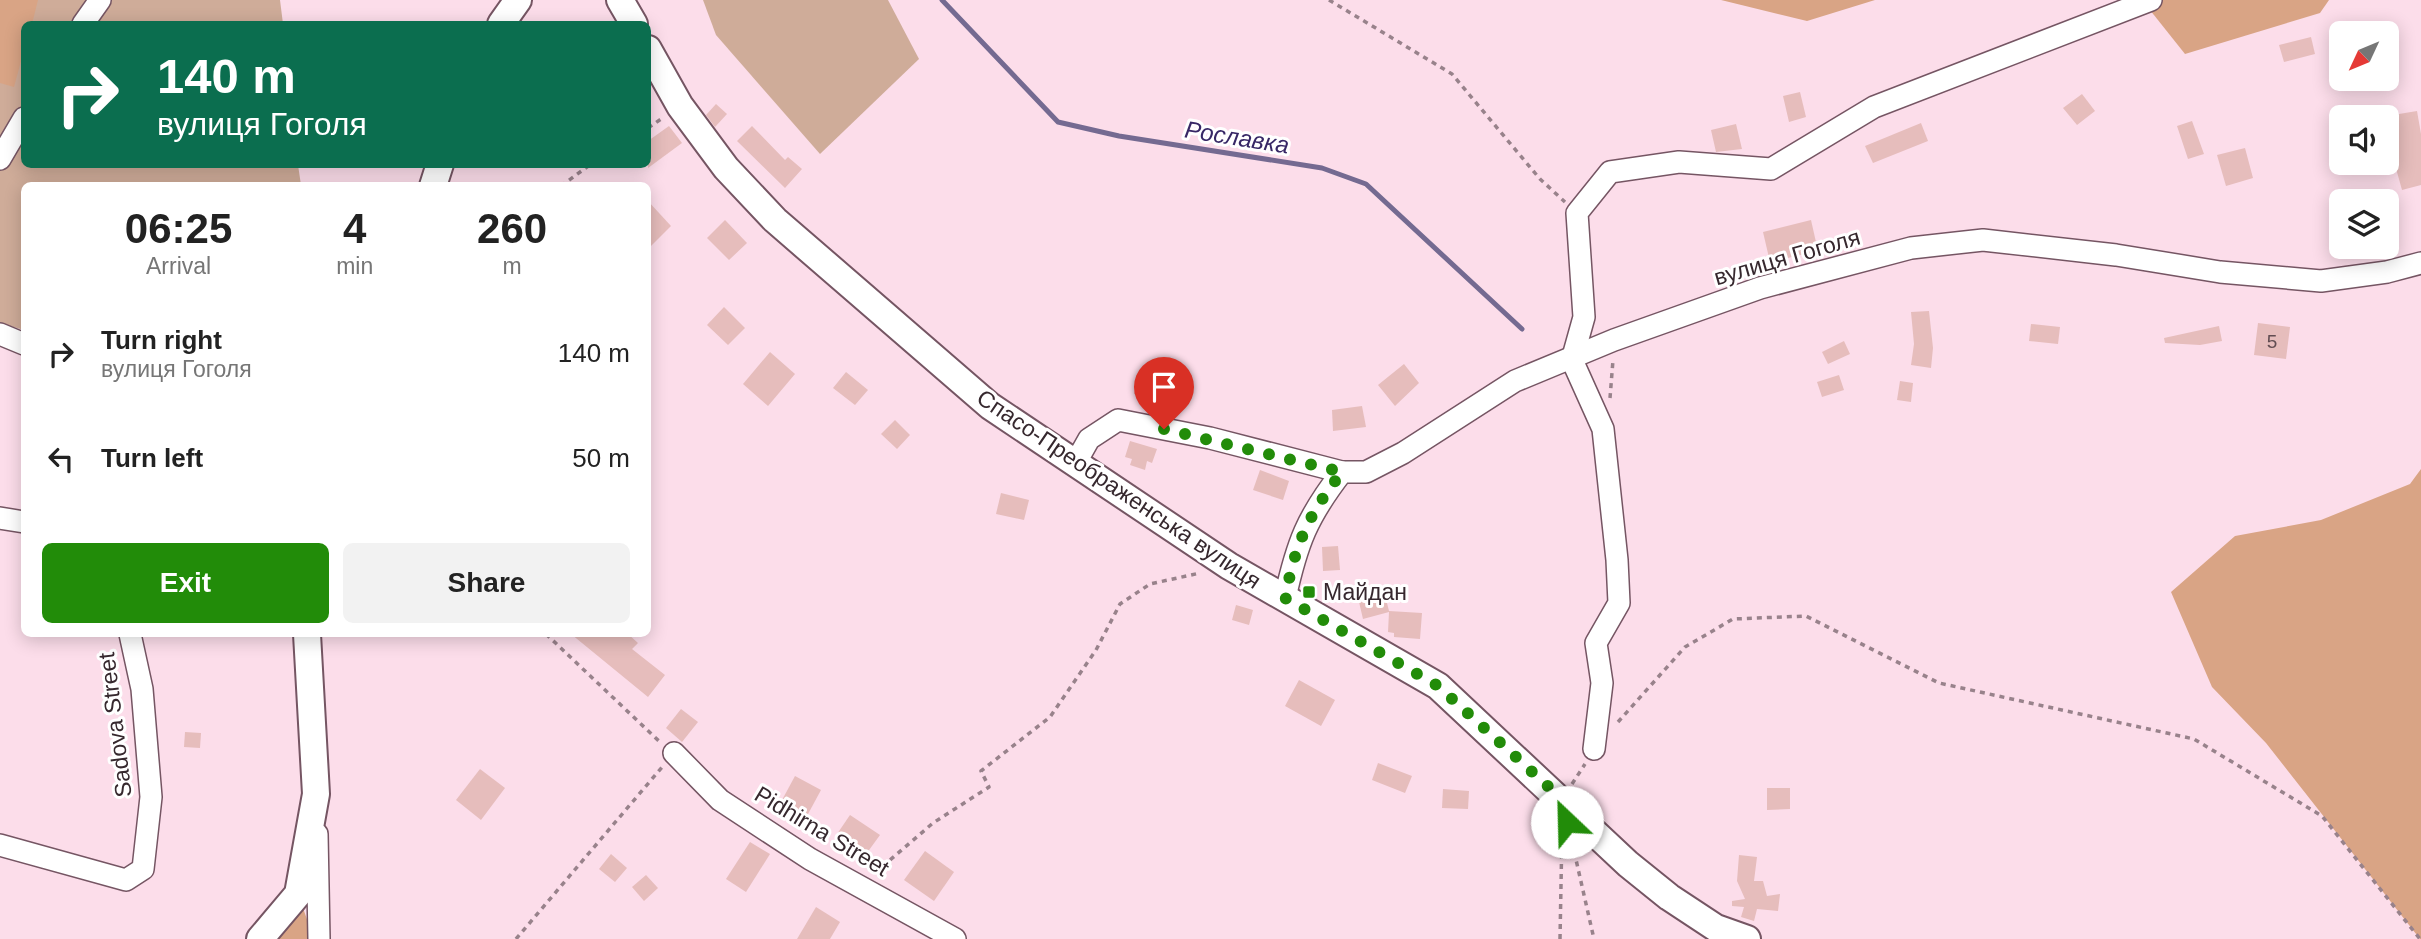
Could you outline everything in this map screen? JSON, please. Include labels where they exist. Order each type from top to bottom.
[{"type":"street","points":[[85,21],[100,0]]},
{"type":"street","points":[[503,21],[518,0]]},
{"type":"street","points":[[620,0],[632,21]]},
{"type":"street","points":[[1594,749],[1602,684],[1596,643],[1619,603],[1603,429],[1572,360],[1584,317],[1577,213],[1611,172],[1679,162],[1771,169],[1874,107],[2151,0]]},
{"type":"street","name":"Спасо-Преображенська вулиця","points":[[651,55],[680,106],[726,168],[775,220],[990,406],[1229,566],[1438,686],[1562,799],[1628,864],[1669,897],[1717,928],[1747,939]]},
{"type":"street","points":[[0,159],[21,123]]},
{"type":"street","name":"вулиця Гоголя","points":[[1342,472],[1366,472],[1403,453],[1515,381],[1614,341],[1760,288],[1911,248],[1983,240],[2220,272],[2321,281],[2387,272],[2421,262]]},
{"type":"street","points":[[0,334],[21,343]]},
{"type":"street","points":[[1076,462],[1089,439],[1118,420],[1210,438],[1342,472],[1322,497],[1296,546],[1285,598]]},
{"type":"street","points":[[0,518],[21,522]]},
{"type":"street","name":"Sadova Street","points":[[0,845],[126,880],[143,869],[151,797],[142,689],[131,637]]},
{"type":"street","points":[[307,637],[316,794],[319,939]]},
{"type":"street","name":"Pidhirna Street","points":[[674,753],[720,800],[810,859],[955,939]]},
{"type":"street","points":[[260,939],[298,894],[316,794]]},
{"type":"path","points":[[1324,0],[1336,4]]},
{"type":"path","points":[[1329,0],[1452,75],[1540,179],[1577,213]]},
{"type":"path","points":[[566,182],[586,168]]},
{"type":"path","points":[[1604,439],[1614,341]]},
{"type":"path","points":[[860,886],[933,823],[989,787],[981,771],[1049,717],[1096,650],[1120,604],[1150,584],[1229,566]]},
{"type":"path","points":[[1560,939],[1562,799],[1594,749],[1657,677],[1697,638],[1733,619],[1806,616],[1939,683],[2194,739],[2322,816],[2420,939]]},
{"type":"path","points":[[516,939],[674,753],[549,637]]},
{"type":"path","points":[[1571,837],[1594,939]]},
{"type":"shaded area","points":[[0,0],[280,0],[283,21],[21,21],[21,168],[298,168],[301,182],[21,182],[21,329],[0,323]]},
{"type":"shaded area","points":[[0,0],[38,0],[33,21],[21,21],[21,61],[14,87],[0,83]]},
{"type":"shaded area","points":[[703,0],[888,0],[919,59],[820,154],[716,35]]},
{"type":"shaded area","points":[[1721,0],[1875,0],[1807,21]]},
{"type":"shaded area","points":[[2142,0],[2329,0],[2320,13],[2185,54]]},
{"type":"shaded area","points":[[2421,469],[2420,939],[2266,743],[2212,687],[2171,592],[2235,536],[2321,520],[2410,484]]},
{"type":"shaded area","points":[[298,894],[314,939],[250,939]]},
{"type":"building","points":[[2311,37],[2315,54],[2284,62],[2279,45]]},
{"type":"building","points":[[1800,92],[1806,117],[1789,122],[1783,96]]},
{"type":"building","points":[[2082,94],[2095,111],[2077,125],[2063,108]]},
{"type":"building","points":[[716,104],[727,114],[715,127],[706,115]]},
{"type":"building","points":[[2417,111],[2421,134],[2421,185],[2402,190],[2398,175],[2399,114]]},
{"type":"building","points":[[2192,121],[2204,154],[2188,159],[2177,126]]},
{"type":"building","points":[[1921,123],[1928,141],[1873,163],[1865,146]]},
{"type":"building","points":[[1736,124],[1742,149],[1716,152],[1711,130]]},
{"type":"building","points":[[669,126],[682,143],[651,166],[651,139]]},
{"type":"building","points":[[752,126],[785,160],[788,157],[802,169],[785,188],[737,141]]},
{"type":"building","points":[[2245,148],[2253,178],[2226,186],[2217,155]]},
{"type":"building","points":[[651,204],[671,226],[651,246]]},
{"type":"building","points":[[725,220],[747,243],[729,260],[707,238]]},
{"type":"building","points":[[1811,220],[1818,251],[1770,262],[1763,232]]},
{"type":"building","points":[[724,307],[745,328],[728,345],[707,325]]},
{"type":"building","points":[[1929,311],[1933,348],[1931,368],[1911,365],[1914,344],[1911,312]]},
{"type":"building","points":[[2258,323],[2290,327],[2286,359],[2254,355]]},
{"type":"building","points":[[2031,324],[2060,327],[2058,344],[2029,341]]},
{"type":"building","points":[[2219,326],[2222,341],[2200,345],[2165,343],[2164,338]]},
{"type":"building","points":[[1844,341],[1850,354],[1828,364],[1822,352]]},
{"type":"building","points":[[770,352],[795,374],[768,406],[743,384]]},
{"type":"building","points":[[1404,364],[1419,383],[1395,406],[1378,385]]},
{"type":"building","points":[[1143,368],[1190,384],[1179,410],[1134,394]]},
{"type":"building","points":[[846,372],[868,390],[855,405],[833,388]]},
{"type":"building","points":[[1839,375],[1844,390],[1822,397],[1817,382]]},
{"type":"building","points":[[1900,381],[1913,383],[1911,402],[1897,400]]},
{"type":"building","points":[[1362,406],[1366,427],[1333,431],[1332,410]]},
{"type":"building","points":[[895,420],[910,435],[897,449],[881,434]]},
{"type":"building","points":[[1130,441],[1157,449],[1152,463],[1147,461],[1145,470],[1130,465],[1132,459],[1125,457]]},
{"type":"building","points":[[1260,470],[1289,481],[1283,500],[1253,490]]},
{"type":"building","points":[[1001,493],[1029,500],[1024,520],[996,514]]},
{"type":"building","points":[[1338,546],[1340,570],[1323,571],[1322,547]]},
{"type":"building","points":[[1385,595],[1389,611],[1422,613],[1420,639],[1394,637],[1394,633],[1388,632],[1389,612],[1363,619],[1359,602]]},
{"type":"building","points":[[1236,605],[1253,610],[1249,625],[1232,620]]},
{"type":"building","points":[[575,637],[631,637],[638,643],[632,649],[665,675],[648,697]]},
{"type":"building","points":[[1299,680],[1335,700],[1321,726],[1285,706]]},
{"type":"building","points":[[681,709],[698,722],[682,742],[666,728]]},
{"type":"building","points":[[185,732],[201,733],[200,748],[184,747]]},
{"type":"building","points":[[1378,763],[1412,776],[1405,793],[1372,780]]},
{"type":"building","points":[[480,769],[505,788],[481,820],[456,800]]},
{"type":"building","points":[[795,776],[821,790],[801,827],[775,813]]},
{"type":"building","points":[[1767,788],[1790,788],[1790,809],[1767,810]]},
{"type":"building","points":[[1443,789],[1469,791],[1468,809],[1442,808]]},
{"type":"building","points":[[850,815],[880,835],[864,857],[835,837]]},
{"type":"building","points":[[750,842],[770,854],[746,892],[726,879]]},
{"type":"building","points":[[925,851],[954,872],[934,901],[904,880]]},
{"type":"building","points":[[611,854],[627,868],[615,882],[599,869]]},
{"type":"building","points":[[1739,855],[1757,857],[1754,881],[1763,881],[1767,896],[1780,894],[1778,911],[1757,909],[1754,921],[1741,917],[1744,907],[1732,906],[1732,901],[1745,899],[1737,881]]},
{"type":"building","points":[[646,875],[658,888],[644,901],[632,887]]},
{"type":"building","points":[[816,907],[840,922],[830,939],[797,939]]},
{"type":"waterway","name":"Рославка","points":[[942,0],[1058,122],[1119,136],[1322,168],[1366,184],[1522,329]]},
{"type":"place","name":"Майдан","points":[[1309,592]]},
{"type":"route","points":[[1164,429],[1342,472],[1322,497],[1296,546],[1285,598],[1438,686],[1562,799],[1567,822]]}]
